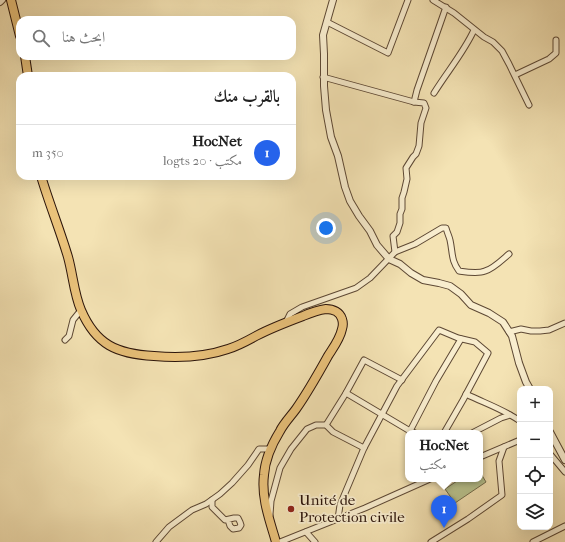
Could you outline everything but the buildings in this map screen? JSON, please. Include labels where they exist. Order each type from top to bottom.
[{"type":"main road","points":[[11,0],[16,20]]},
{"type":"main road","points":[[26,60],[27,72]]},
{"type":"main road","points":[[42,180],[68,258],[81,310],[93,332],[112,348],[121,352],[154,356],[192,356],[211,354],[242,344],[286,322],[324,309],[337,312],[342,318],[343,323],[341,333],[318,374],[296,409],[281,429],[270,449],[264,474],[263,489],[276,542]]},
{"type":"street","points":[[333,0],[323,35],[323,77],[326,110],[331,137],[338,156],[345,187],[350,201],[377,245],[389,259],[400,264],[423,280],[439,282],[450,286],[461,294],[471,305],[489,313],[503,322],[512,336],[519,363],[528,386]]},
{"type":"street","points":[[327,22],[388,53],[408,0]]},
{"type":"street","points":[[433,0],[446,7],[474,30],[493,42],[502,51],[529,105]]},
{"type":"street","points":[[414,102],[446,7]]},
{"type":"street","points":[[434,94],[470,39],[474,30]]},
{"type":"street","points":[[515,75],[548,59],[556,53],[556,40]]},
{"type":"street","points":[[323,77],[414,102],[424,103],[426,108],[421,122],[419,146],[416,154],[413,156],[406,168],[407,179],[402,198],[400,222],[397,232],[393,236],[395,252]]},
{"type":"street","points":[[286,322],[290,314],[302,307],[356,288],[370,278],[395,252],[415,244],[442,228],[446,228],[450,239],[454,264],[459,271],[485,271],[509,254]]},
{"type":"street","points":[[65,340],[69,336],[73,320],[81,310]]},
{"type":"street","points":[[509,332],[521,328],[531,331],[549,330],[565,323]]},
{"type":"street","points":[[338,519],[340,505],[364,448],[397,386],[439,330],[461,339],[475,342],[488,353],[446,430]]},
{"type":"street","points":[[414,430],[436,381],[461,339]]},
{"type":"street","points":[[326,425],[364,360],[402,380]]},
{"type":"street","points":[[346,393],[409,430]]},
{"type":"street","points":[[466,394],[490,404],[517,419]]},
{"type":"street","points":[[478,430],[510,415]]},
{"type":"street","points":[[270,520],[271,502],[280,468],[290,449],[307,429],[316,425],[326,425],[333,432],[364,448]]},
{"type":"street","points":[[553,438],[565,460]]},
{"type":"street","points":[[483,456],[517,441]]},
{"type":"street","points":[[431,542],[468,519],[502,495],[499,461],[504,447]]},
{"type":"street","points":[[156,542],[169,528],[192,510],[206,504],[220,494],[232,482],[259,449],[270,449]]},
{"type":"street","points":[[553,458],[565,472]]},
{"type":"street","points":[[280,542],[290,540],[421,482]]},
{"type":"street","points":[[212,500],[212,507],[225,520],[228,520]]},
{"type":"street","points":[[533,542],[565,526]]},
{"type":"street","points":[[306,532],[315,542]]},
{"type":"green space","points":[[483,477],[486,482],[455,503],[445,489],[456,482],[483,482]]},
{"type":"place","name":"Unité de Protection civile","points":[[291,509]]},
{"type":"place","name":"HocNet","points":[[444,528]]}]
